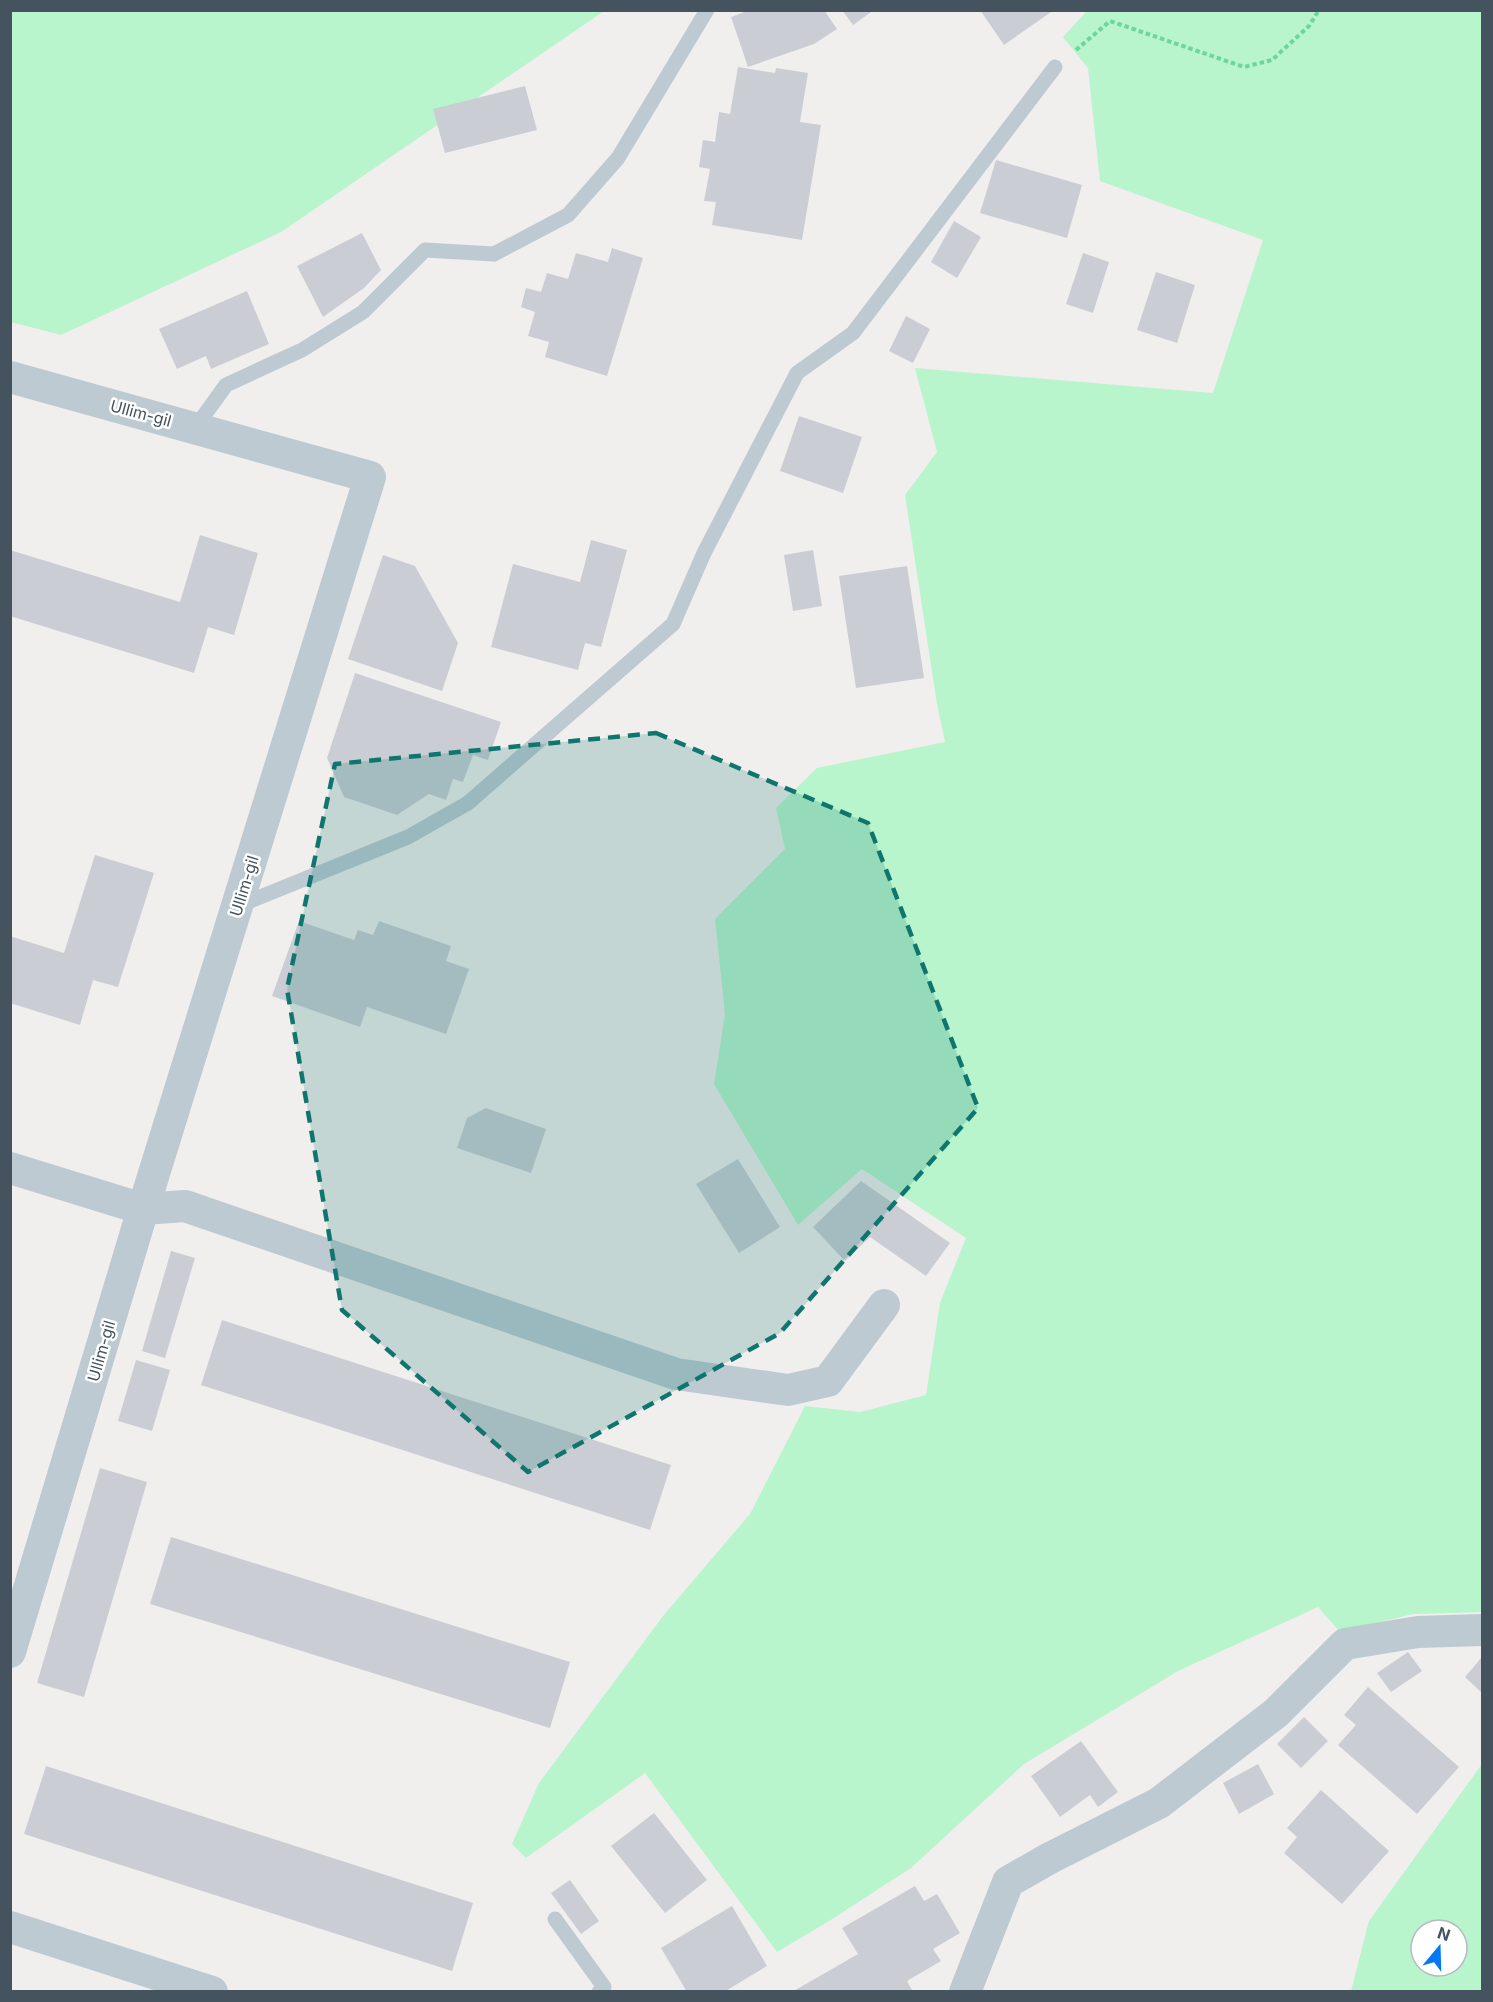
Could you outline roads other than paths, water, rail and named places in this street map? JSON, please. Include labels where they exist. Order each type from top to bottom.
[{"type":"street","name":"Ullim-gil","points":[[10,377],[370,477],[143,1209],[22,1574],[10,1652]]},
{"type":"street","points":[[10,1168],[143,1209],[184,1206],[676,1374],[788,1390],[828,1381],[884,1305]]},
{"type":"street","points":[[964,1992],[1008,1882],[1159,1803],[1276,1713],[1345,1644],[1418,1632],[1482,1630]]},
{"type":"street","points":[[10,1927],[212,1992]]},
{"type":"lane","points":[[195,428],[226,385],[302,350],[363,312],[425,250],[494,254],[568,215],[618,158],[707,10]]},
{"type":"lane","points":[[238,906],[408,837],[468,803],[672,624],[704,553],[797,373],[853,333],[1055,67]]},
{"type":"lane","points":[[555,1919],[604,1987],[599,1992]]}]
